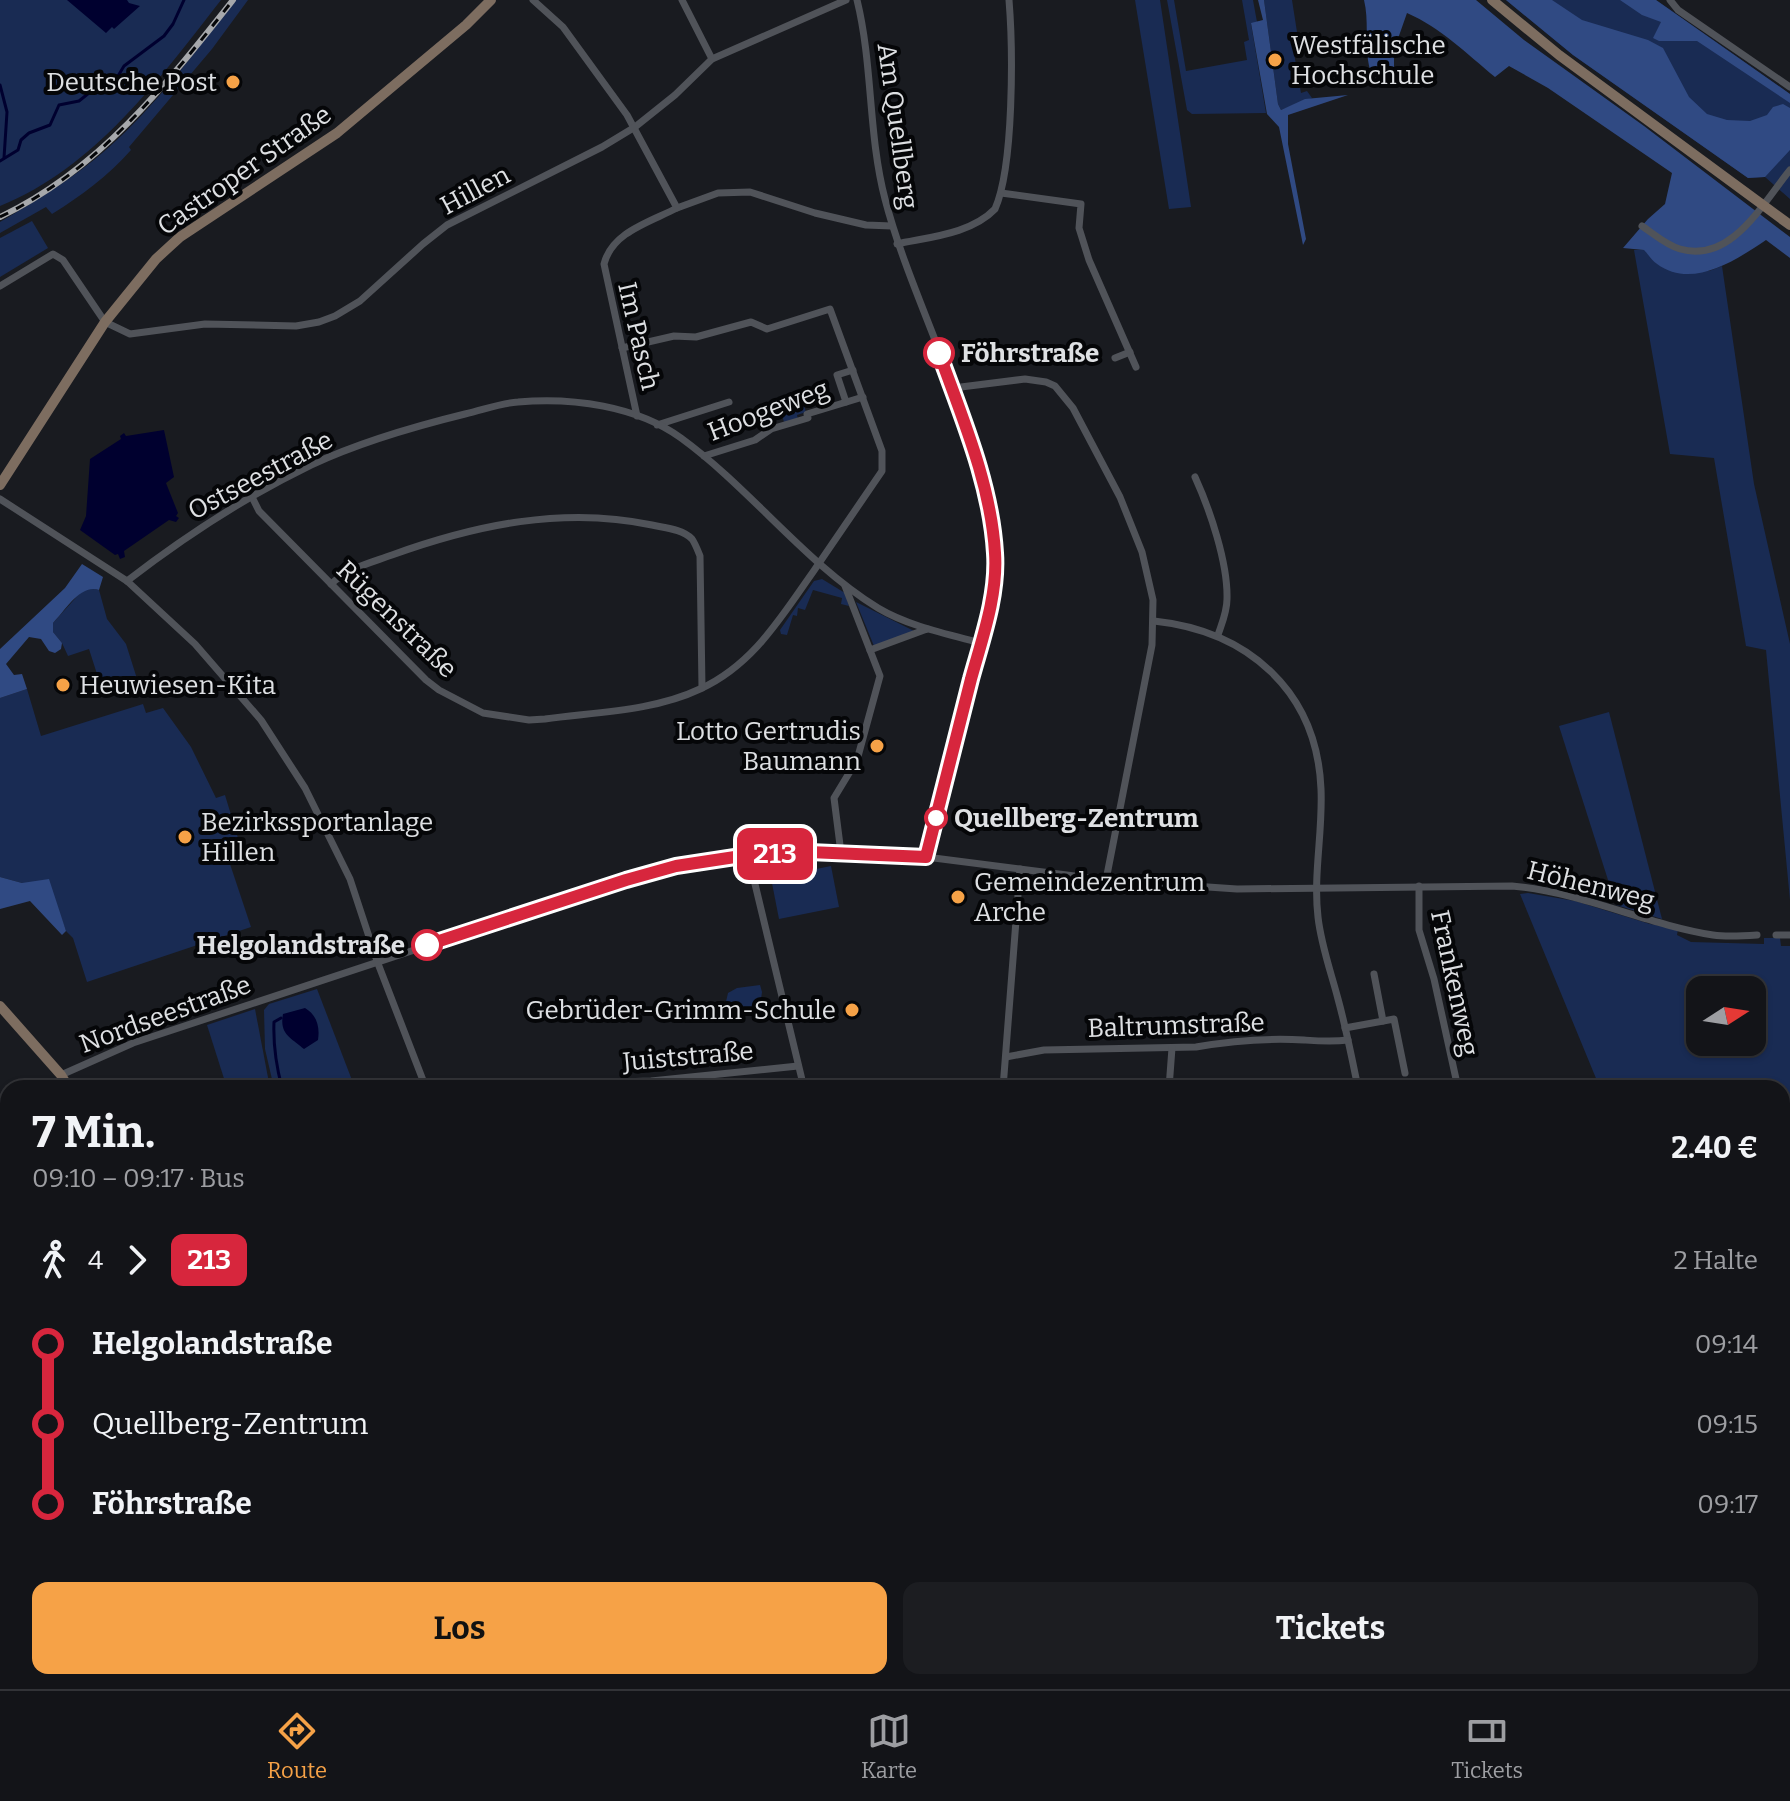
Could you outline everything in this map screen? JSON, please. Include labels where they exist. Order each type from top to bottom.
[{"type":"main road","name":"Castroper Straße","points":[[0,485],[105,322],[131,288],[180,237],[337,133],[439,49],[491,0]]},
{"type":"main road","points":[[1492,0],[1559,55],[1790,225]]},
{"type":"main road","points":[[0,1006],[64,1080]]},
{"type":"street","points":[[533,0],[563,27],[635,127],[677,208]]},
{"type":"street","points":[[682,0],[712,59]]},
{"type":"street","name":"Hillen","points":[[105,322],[130,334],[205,324],[296,326],[335,316],[360,301],[447,225],[602,147],[635,127],[675,95],[712,59],[846,0]]},
{"type":"street","name":"Am Quellberg","points":[[857,0],[864,29],[880,181],[897,244],[953,388],[975,455],[995,553],[993,589],[981,643],[926,857]]},
{"type":"street","points":[[897,244],[946,234],[971,225],[995,209],[1001,193],[1006,156],[1010,83],[1009,0]]},
{"type":"street","points":[[1672,1],[1678,10],[1790,87]]},
{"type":"street","points":[[1642,226],[1682,250],[1723,245],[1739,232],[1790,170]]},
{"type":"street","name":"Im Pasch","points":[[637,416],[604,274],[606,256],[620,237],[677,208],[718,193],[750,192],[815,213],[866,225],[892,226]]},
{"type":"street","points":[[1001,193],[1081,204],[1079,228],[1089,260],[1136,367]]},
{"type":"street","points":[[0,286],[53,254],[63,260],[105,322]]},
{"type":"street","name":"Rügenstraße","points":[[252,497],[259,511],[426,680],[460,703],[483,713],[529,720],[674,700],[739,666],[758,647],[882,471],[882,451],[830,309],[767,329],[751,322],[696,337],[674,336],[622,348]]},
{"type":"street","points":[[1115,358],[1130,352]]},
{"type":"street","name":"Hoogeweg","points":[[846,402],[837,375],[853,370]]},
{"type":"street","points":[[953,388],[1025,379],[1046,382],[1066,397],[1134,528],[1149,577],[1154,621],[1148,670],[1106,880]]},
{"type":"street","name":"Hoogeweg","points":[[704,456],[755,440],[771,429],[808,418],[807,414],[863,397]]},
{"type":"street","name":"Ostseestraße","points":[[127,581],[178,542],[312,465],[398,431],[517,402],[573,402],[637,416],[677,435],[704,456],[819,563],[880,609],[927,629],[981,643]]},
{"type":"street","points":[[657,425],[729,402]]},
{"type":"street","points":[[1195,477],[1226,583],[1226,615],[1218,635]]},
{"type":"street","points":[[0,499],[127,581],[195,644],[261,720],[305,788],[350,879],[377,961],[423,1080]]},
{"type":"street","points":[[331,584],[343,573],[404,551],[455,534],[506,522],[569,517],[620,518],[680,531],[692,540],[700,556],[702,688]]},
{"type":"street","points":[[841,853],[834,798],[857,760],[880,676],[844,584]]},
{"type":"street","points":[[1154,621],[1218,635],[1259,661],[1289,690],[1310,730],[1321,785],[1317,913],[1356,1080]]},
{"type":"street","points":[[870,650],[927,629]]},
{"type":"street","name":"Nordseestraße","points":[[61,1075],[133,1043],[626,880],[676,866],[748,855],[841,853],[926,857],[1106,880],[1237,889],[1318,888]]},
{"type":"street","points":[[748,855],[802,1080]]},
{"type":"street","points":[[1004,1080],[1020,869]]},
{"type":"street","name":"Frankenweg","points":[[1419,886],[1419,930],[1434,979],[1456,1080]]},
{"type":"street","name":"Höhenweg","points":[[1318,888],[1523,887],[1551,891],[1715,935],[1757,935]]},
{"type":"street","points":[[1776,935],[1790,935]]},
{"type":"street","points":[[1374,974],[1383,1021]]},
{"type":"street","points":[[1345,1028],[1394,1019],[1405,1073]]},
{"type":"street","name":"Baltrumstraße","points":[[1006,1057],[1044,1050],[1348,1040]]},
{"type":"street","points":[[1170,1080],[1172,1048]]},
{"type":"street","name":"Juiststraße","points":[[684,1080],[798,1066]]},
{"type":"shaded area","points":[[0,0],[221,0],[149,89],[96,145],[66,169],[0,206]]},
{"type":"shaded area","points":[[67,0],[127,0],[140,6],[106,33]]},
{"type":"shaded area","points":[[235,0],[248,0],[122,159],[94,185],[52,214],[46,207],[0,233],[0,222],[68,179],[125,132],[174,78]]},
{"type":"shaded area","points":[[1135,0],[1160,0],[1191,207],[1169,209]]},
{"type":"shaded area","points":[[1167,0],[1174,0],[1186,71],[1247,60],[1244,42],[1249,40],[1242,0],[1253,0],[1257,22],[1251,24],[1266,113],[1192,114],[1187,110]]},
{"type":"shaded area","points":[[1258,0],[1264,0],[1281,110],[1305,99],[1348,95],[1288,115],[1288,144],[1306,239],[1303,245],[1279,127],[1267,114],[1251,23],[1263,20]]},
{"type":"shaded area","points":[[1264,0],[1292,0],[1297,32],[1291,36],[1301,93],[1307,91],[1312,98],[1281,110],[1278,104]]},
{"type":"shaded area","points":[[1364,0],[1476,0],[1524,40],[1790,237],[1790,258],[1766,240],[1728,263],[1699,273],[1685,274],[1657,264],[1644,250],[1623,248],[1665,204],[1672,173],[1548,88],[1509,66],[1495,77],[1442,34],[1407,13],[1394,50],[1394,83],[1371,73]]},
{"type":"shaded area","points":[[1506,0],[1656,0],[1790,94],[1790,199],[1765,177],[1748,178],[1573,55]]},
{"type":"shaded area","points":[[1506,0],[1552,0],[1582,20],[1648,40],[1663,48],[1689,97],[1707,114],[1727,120],[1750,121],[1767,115],[1773,107],[1783,104],[1790,108],[1790,150],[1765,177],[1748,178],[1573,55]]},
{"type":"shaded area","points":[[1620,0],[1656,0],[1790,94],[1790,103],[1697,41],[1659,41],[1653,38],[1661,22],[1642,15]]},
{"type":"shaded area","points":[[32,221],[48,248],[0,277],[0,238]]},
{"type":"shaded area","points":[[1634,250],[1645,250],[1657,264],[1709,271],[1722,266],[1754,484],[1790,644],[1790,900],[1766,650],[1746,646],[1714,458],[1670,454]]},
{"type":"shaded area","points":[[800,393],[806,412],[797,415],[798,419],[784,422],[777,400]]},
{"type":"shaded area","points":[[164,430],[174,477],[166,483],[179,518],[176,522],[169,520],[124,551],[125,557],[120,559],[118,554],[115,555],[80,530],[86,516],[90,459],[121,439],[124,433],[126,436]]},
{"type":"shaded area","points":[[82,564],[103,577],[99,590],[92,589],[80,594],[53,623],[53,632],[62,643],[61,649],[55,653],[49,651],[41,639],[29,637],[6,664],[14,675],[22,674],[27,689],[0,698],[0,649],[65,588]]},
{"type":"shaded area","points":[[822,579],[845,593],[849,606],[841,604],[842,598],[813,590],[805,610],[798,608],[797,616],[793,615],[787,635],[781,634],[780,630],[814,581]]},
{"type":"shaded area","points":[[91,588],[99,590],[107,619],[126,644],[139,685],[104,696],[89,649],[68,656],[53,632],[53,623],[81,592]]},
{"type":"shaded area","points":[[856,602],[914,631],[874,646]]},
{"type":"shaded area","name":"Bezirkssportanlage Hillen","points":[[27,689],[41,736],[143,704],[146,713],[163,708],[191,747],[216,798],[225,795],[241,848],[229,852],[228,858],[251,927],[87,982],[73,938],[66,931],[57,907],[34,883],[0,877],[0,698]]},
{"type":"shaded area","points":[[1609,712],[1662,919],[1616,905],[1559,726]]},
{"type":"shaded area","points":[[831,866],[839,907],[779,919],[771,878]]},
{"type":"shaded area","points":[[0,877],[22,883],[49,879],[66,931],[62,935],[30,901],[0,909]]},
{"type":"shaded area","points":[[1520,894],[1575,901],[1650,924],[1678,929],[1677,935],[1691,942],[1764,944],[1764,938],[1780,938],[1781,946],[1790,946],[1790,1080],[1597,1080]]},
{"type":"shaded area","points":[[760,985],[760,1006],[727,1011],[728,993],[737,988]]},
{"type":"shaded area","points":[[317,989],[352,1080],[272,1080],[265,1049],[264,1010],[269,1004]]},
{"type":"shaded area","points":[[305,1008],[315,1018],[319,1035],[318,1040],[304,1049],[288,1035],[282,1021],[283,1014]]},
{"type":"shaded area","points":[[255,1009],[268,1080],[224,1080],[207,1025]]},
{"type":"waterway","points":[[0,161],[18,150],[21,140],[29,133],[50,125],[59,105],[79,101],[99,85],[118,76],[124,66],[164,36],[184,0]]},
{"type":"waterway","points":[[0,85],[7,112],[4,158]]},
{"type":"waterway","points":[[280,1080],[275,1055],[274,1022],[281,1018]]},
{"type":"railway","points":[[0,217],[69,175],[100,150],[156,93],[233,0]]},
{"type":"bus line","name":"213","points":[[427,945],[676,866],[748,855],[809,852],[926,857],[981,643],[995,574],[991,523],[975,455],[939,353]]},
{"type":"place","name":"Westfälische Hochschule","points":[[1275,60]]},
{"type":"place","name":"Deutsche Post","points":[[233,82]]},
{"type":"place","name":"Föhrstraße","points":[[939,353]]},
{"type":"place","name":"Heuwiesen-Kita","points":[[63,685]]},
{"type":"place","name":"Lotto Gertrudis Baumann","points":[[877,746]]},
{"type":"place","name":"Quellberg-Zentrum","points":[[936,818]]},
{"type":"place","name":"Bezirkssportanlage Hillen","points":[[185,837]]},
{"type":"place","name":"Gemeindezentrum Arche","points":[[958,897]]},
{"type":"place","name":"Helgolandstraße","points":[[427,945]]},
{"type":"place","name":"Gebrüder-Grimm-Schule","points":[[852,1010]]}]
